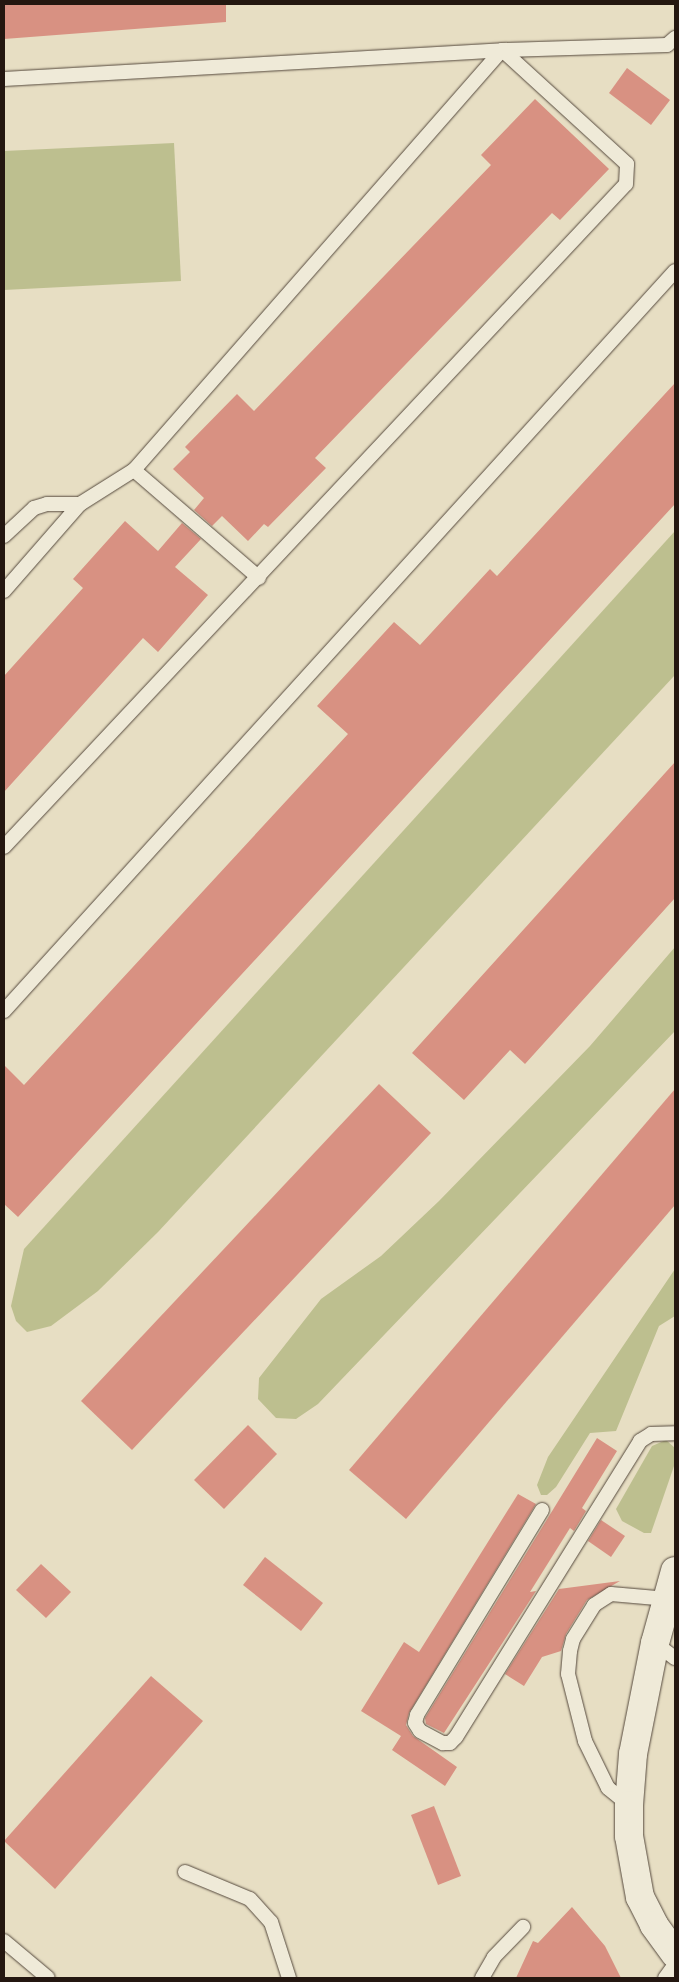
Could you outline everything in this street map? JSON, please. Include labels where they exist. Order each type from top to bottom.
[{"type":"main road","points":[[675,1571],[668,1598],[665,1651],[633,1754],[629,1805],[630,1843],[640,1897],[654,1925],[675,1954]]},
{"type":"lane","points":[[4,79],[502,50],[667,45],[675,38]]},
{"type":"lane","points":[[4,590],[80,504],[134,470],[502,50]]},
{"type":"lane","points":[[4,847],[259,578],[626,184],[628,164],[502,50]]},
{"type":"lane","points":[[4,1011],[675,271]]},
{"type":"lane","points":[[134,470],[259,578]]},
{"type":"lane","points":[[4,536],[34,508],[47,504],[80,504]]},
{"type":"lane","points":[[542,1510],[417,1715],[415,1723],[420,1731],[443,1744],[450,1744],[456,1737],[640,1441],[651,1434],[675,1433]]},
{"type":"lane","points":[[629,1805],[608,1788],[585,1741],[568,1674],[570,1651],[573,1639],[594,1605],[611,1594],[668,1598]]},
{"type":"lane","points":[[185,1872],[250,1899],[271,1922],[289,1978]]},
{"type":"lane","points":[[482,1978],[494,1956],[523,1927]]},
{"type":"lane","points":[[4,1941],[48,1978]]},
{"type":"lane","points":[[665,1978],[675,1964]]},
{"type":"green space","points":[[174,143],[181,281],[4,290],[4,151]]},
{"type":"green space","points":[[675,531],[675,675],[158,1232],[98,1291],[51,1326],[27,1332],[16,1321],[11,1306],[24,1249]]},
{"type":"green space","points":[[675,947],[675,1031],[318,1404],[296,1419],[276,1418],[258,1399],[259,1378],[321,1299],[381,1256],[439,1201],[590,1046]]},
{"type":"green space","points":[[675,1269],[675,1316],[659,1326],[616,1431],[590,1433],[556,1487],[547,1495],[541,1495],[537,1485],[548,1457]]},
{"type":"green space","points":[[666,1440],[675,1448],[674,1466],[651,1533],[644,1533],[622,1521],[616,1509],[652,1446]]},
{"type":"building","points":[[4,4],[226,4],[226,22],[4,39]]},
{"type":"building","points":[[627,68],[670,100],[651,125],[609,93]]},
{"type":"building","points":[[535,99],[609,169],[560,220],[552,213],[315,458],[326,468],[268,527],[264,524],[248,541],[222,516],[212,526],[194,510],[204,498],[173,469],[190,452],[185,447],[237,394],[254,411],[491,165],[481,155]]},
{"type":"building","points":[[675,383],[675,504],[18,1217],[4,1204],[4,1065],[24,1085],[348,734],[317,706],[394,622],[420,645],[490,569],[497,576]]},
{"type":"building","points":[[125,521],[158,551],[182,523],[201,539],[175,567],[208,595],[158,652],[143,638],[4,792],[4,676],[83,588],[73,579]]},
{"type":"building","points":[[675,762],[675,898],[525,1064],[510,1050],[464,1100],[412,1053]]},
{"type":"building","points":[[379,1084],[431,1133],[132,1450],[81,1401]]},
{"type":"building","points":[[675,1089],[675,1205],[406,1519],[349,1470]]},
{"type":"building","points":[[248,1425],[277,1454],[224,1509],[194,1480]]},
{"type":"building","points":[[597,1438],[617,1451],[582,1508],[586,1511],[574,1531],[570,1528],[530,1592],[536,1591],[444,1733],[426,1724],[425,1718]]},
{"type":"building","points":[[518,1494],[536,1504],[409,1713],[406,1725],[413,1736],[457,1767],[445,1786],[392,1750],[401,1736],[361,1711],[404,1642],[419,1652]]},
{"type":"building","points":[[601,1520],[625,1536],[611,1557],[588,1541]]},
{"type":"building","points":[[265,1557],[323,1603],[301,1631],[243,1585]]},
{"type":"building","points":[[41,1564],[71,1592],[46,1618],[16,1590]]},
{"type":"building","points":[[620,1581],[587,1600],[566,1634],[561,1651],[542,1657],[524,1686],[505,1674],[559,1589]]},
{"type":"building","points":[[151,1676],[203,1721],[55,1889],[4,1841]]},
{"type":"building","points":[[434,1806],[461,1876],[438,1885],[411,1815]]},
{"type":"building","points":[[572,1907],[605,1946],[621,1978],[516,1978],[533,1941],[538,1943]]}]
